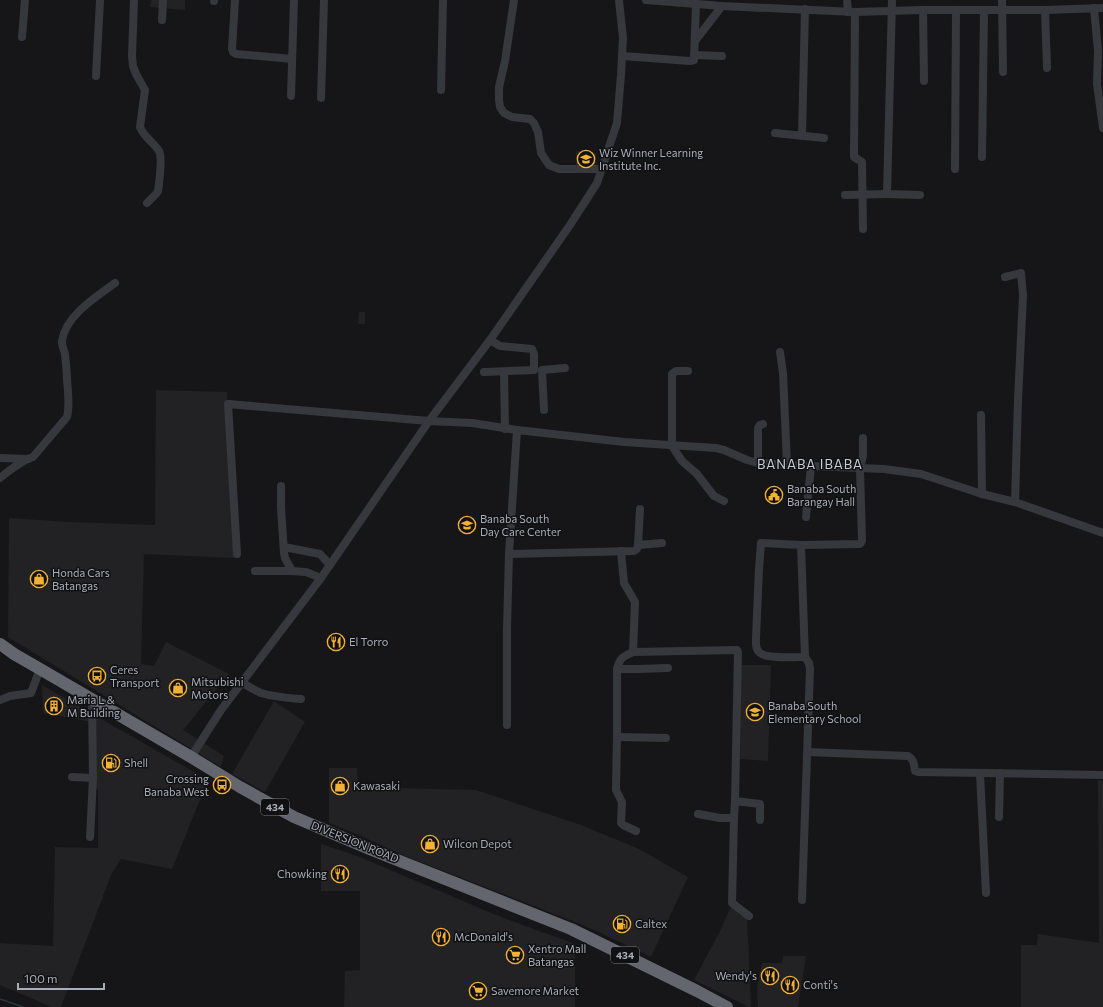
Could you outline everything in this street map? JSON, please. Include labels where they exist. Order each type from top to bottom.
[{"type":"highway","name":"DIVERSION ROAD","points":[[0,644],[40,670],[294,817],[571,929],[697,991],[726,1007]]},
{"type":"street","points":[[22,37],[25,0]]},
{"type":"street","points":[[96,76],[100,0]]},
{"type":"street","points":[[134,0],[133,66],[145,90],[140,127],[142,133],[159,151],[161,158],[158,192],[147,203]]},
{"type":"street","points":[[162,20],[163,0]]},
{"type":"street","points":[[236,0],[233,52],[236,54],[292,60]]},
{"type":"street","points":[[291,96],[294,0]]},
{"type":"street","points":[[321,98],[324,0]]},
{"type":"street","points":[[441,90],[443,0]]},
{"type":"street","points":[[514,0],[505,62],[499,87],[500,107],[504,113],[512,117],[530,119],[534,123],[538,132],[541,153],[549,165],[560,169],[602,170]]},
{"type":"street","points":[[191,757],[241,682],[321,578],[429,421],[490,340],[597,183],[617,122],[623,38],[619,0]]},
{"type":"street","points":[[646,0],[722,6],[767,4],[805,9],[852,12],[1103,8]]},
{"type":"street","points":[[847,0],[852,12],[854,157],[862,162],[863,229]]},
{"type":"street","points":[[887,194],[892,0]]},
{"type":"street","points":[[1002,0],[1003,72]]},
{"type":"street","points":[[622,56],[690,61],[694,60],[696,4]]},
{"type":"street","points":[[694,40],[722,6]]},
{"type":"street","points":[[1094,8],[1103,128]]},
{"type":"street","points":[[802,136],[805,9]]},
{"type":"street","points":[[923,10],[924,81]]},
{"type":"street","points":[[955,169],[956,10]]},
{"type":"street","points":[[982,157],[984,10]]},
{"type":"street","points":[[1045,10],[1047,68]]},
{"type":"street","points":[[694,56],[722,56]]},
{"type":"street","points":[[775,133],[824,138]]},
{"type":"street","points":[[844,195],[920,195]]},
{"type":"street","points":[[1005,277],[1021,273],[1023,295],[1015,502]]},
{"type":"street","points":[[0,478],[15,467],[33,458],[66,417],[69,409],[65,355],[62,342],[65,330],[70,321],[90,301],[115,283]]},
{"type":"street","points":[[490,340],[500,346],[532,349],[538,370],[544,410]]},
{"type":"street","points":[[780,352],[783,373],[787,466]]},
{"type":"street","points":[[484,372],[565,368]]},
{"type":"street","points":[[688,371],[676,371],[672,374],[672,446],[682,461],[696,474],[714,496],[724,500]]},
{"type":"street","points":[[504,372],[504,429]]},
{"type":"street","points":[[237,554],[228,404],[429,421],[472,423],[504,429],[624,442],[716,448],[758,463],[787,466],[884,469],[921,474],[982,494],[1015,502],[1103,533]]},
{"type":"street","points":[[981,415],[982,494]]},
{"type":"street","points":[[758,463],[758,428],[763,424]]},
{"type":"street","points":[[507,725],[509,554],[517,430]]},
{"type":"street","points":[[805,657],[783,658],[766,656],[760,654],[756,648],[761,543],[801,545],[861,543],[860,468],[863,456],[863,438]]},
{"type":"street","points":[[0,458],[29,459]]},
{"type":"street","points":[[806,517],[811,466]]},
{"type":"street","points":[[281,486],[281,508],[285,558],[292,571]]},
{"type":"street","points":[[509,554],[634,551],[637,549],[638,545],[640,509]]},
{"type":"street","points":[[638,545],[662,543]]},
{"type":"street","points":[[801,545],[805,657],[809,663],[810,669],[802,900]]},
{"type":"street","points":[[284,547],[320,554],[330,565]]},
{"type":"street","points":[[620,551],[624,583],[635,602],[633,652]]},
{"type":"street","points":[[255,571],[306,572],[321,578]]},
{"type":"street","points":[[636,831],[621,823],[622,802],[616,790],[618,737],[617,669],[619,661],[622,657],[633,652],[737,650],[732,903],[749,916]]},
{"type":"street","points":[[617,669],[668,668]]},
{"type":"street","points":[[0,700],[10,696],[31,693],[40,670]]},
{"type":"street","points":[[241,682],[266,694],[301,699]]},
{"type":"street","points":[[90,837],[93,778],[92,699]]},
{"type":"street","points":[[618,737],[666,738]]},
{"type":"street","points":[[808,752],[908,756],[912,758],[915,771],[918,772],[1103,775]]},
{"type":"street","points":[[980,773],[986,893]]},
{"type":"street","points":[[999,817],[1000,773]]},
{"type":"street","points":[[72,777],[93,778]]},
{"type":"street","points":[[735,801],[760,804],[760,820]]},
{"type":"street","points":[[698,814],[720,818],[734,818]]},
{"type":"shaded area","points":[[151,0],[185,0],[185,10],[150,7]]},
{"type":"shaded area","name":"Wiz Winner Learning Institute Inc.","points":[[576,151],[596,153],[596,166],[576,166]]},
{"type":"shaded area","points":[[359,312],[365,312],[365,324],[358,324]]},
{"type":"shaded area","name":"Ceres Transport","points":[[156,390],[227,392],[234,558],[144,554],[141,664],[154,666],[166,642],[229,674],[183,730],[224,756],[221,767],[8,637],[9,518],[155,525]]},
{"type":"shaded area","name":"Banaba South Elementary School","points":[[741,665],[771,665],[768,761],[740,759]]},
{"type":"shaded area","points":[[42,685],[208,780],[172,869],[121,859],[111,875],[61,1007],[52,1007],[0,985],[0,943],[53,946],[55,847],[98,848],[98,789],[94,789],[92,722],[43,713]]},
{"type":"shaded area","points":[[274,701],[305,722],[265,792],[232,774]]},
{"type":"shaded area","points":[[329,768],[357,768],[358,787],[476,790],[581,825],[639,849],[688,877],[651,957],[575,922],[398,853],[329,823]]},
{"type":"shaded area","points":[[1098,780],[1103,781],[1103,1007],[1021,1007],[1021,945],[1037,945],[1038,934],[1099,943]]},
{"type":"shaded area","points":[[321,844],[360,857],[496,915],[575,944],[575,1007],[344,1007],[345,971],[360,970],[360,891],[321,891]]},
{"type":"shaded area","points":[[732,905],[747,917],[751,1007],[694,980]]},
{"type":"shaded area","points":[[783,956],[806,956],[798,1007],[758,1007],[757,988],[762,963],[782,963]]},
{"type":"waterway","points":[[0,999],[23,1007]]},
{"type":"place","name":"Wiz Winner Learning Institute Inc.","points":[[586,159]]},
{"type":"place","name":"Banaba South Barangay Hall","points":[[774,495]]},
{"type":"place","name":"Banaba South Day Care Center","points":[[467,525]]},
{"type":"place","name":"Honda Cars Batangas","points":[[39,579]]},
{"type":"place","name":"El Torro","points":[[336,642]]},
{"type":"place","name":"Ceres Transport","points":[[97,676]]},
{"type":"place","name":"Mitsubishi Motors","points":[[178,688]]},
{"type":"place","name":"Maria L & M Building","points":[[54,706]]},
{"type":"place","name":"Banaba South Elementary School","points":[[755,712]]},
{"type":"place","name":"Shell","points":[[111,763]]},
{"type":"place","name":"Crossing Banaba West","points":[[222,785]]},
{"type":"place","name":"Kawasaki","points":[[340,786]]},
{"type":"place","name":"Wilcon Depot","points":[[430,844]]},
{"type":"place","name":"Chowking","points":[[340,874]]},
{"type":"place","name":"Caltex","points":[[622,924]]},
{"type":"place","name":"McDonald's","points":[[441,937]]},
{"type":"place","name":"Xentro Mall Batangas","points":[[515,955]]},
{"type":"place","name":"Wendy's","points":[[770,976]]},
{"type":"place","name":"Conti's","points":[[790,985]]},
{"type":"place","name":"Savemore Market","points":[[478,991]]},
{"type":"district","name":"BANABA IBABA","points":[[810,464]]}]
